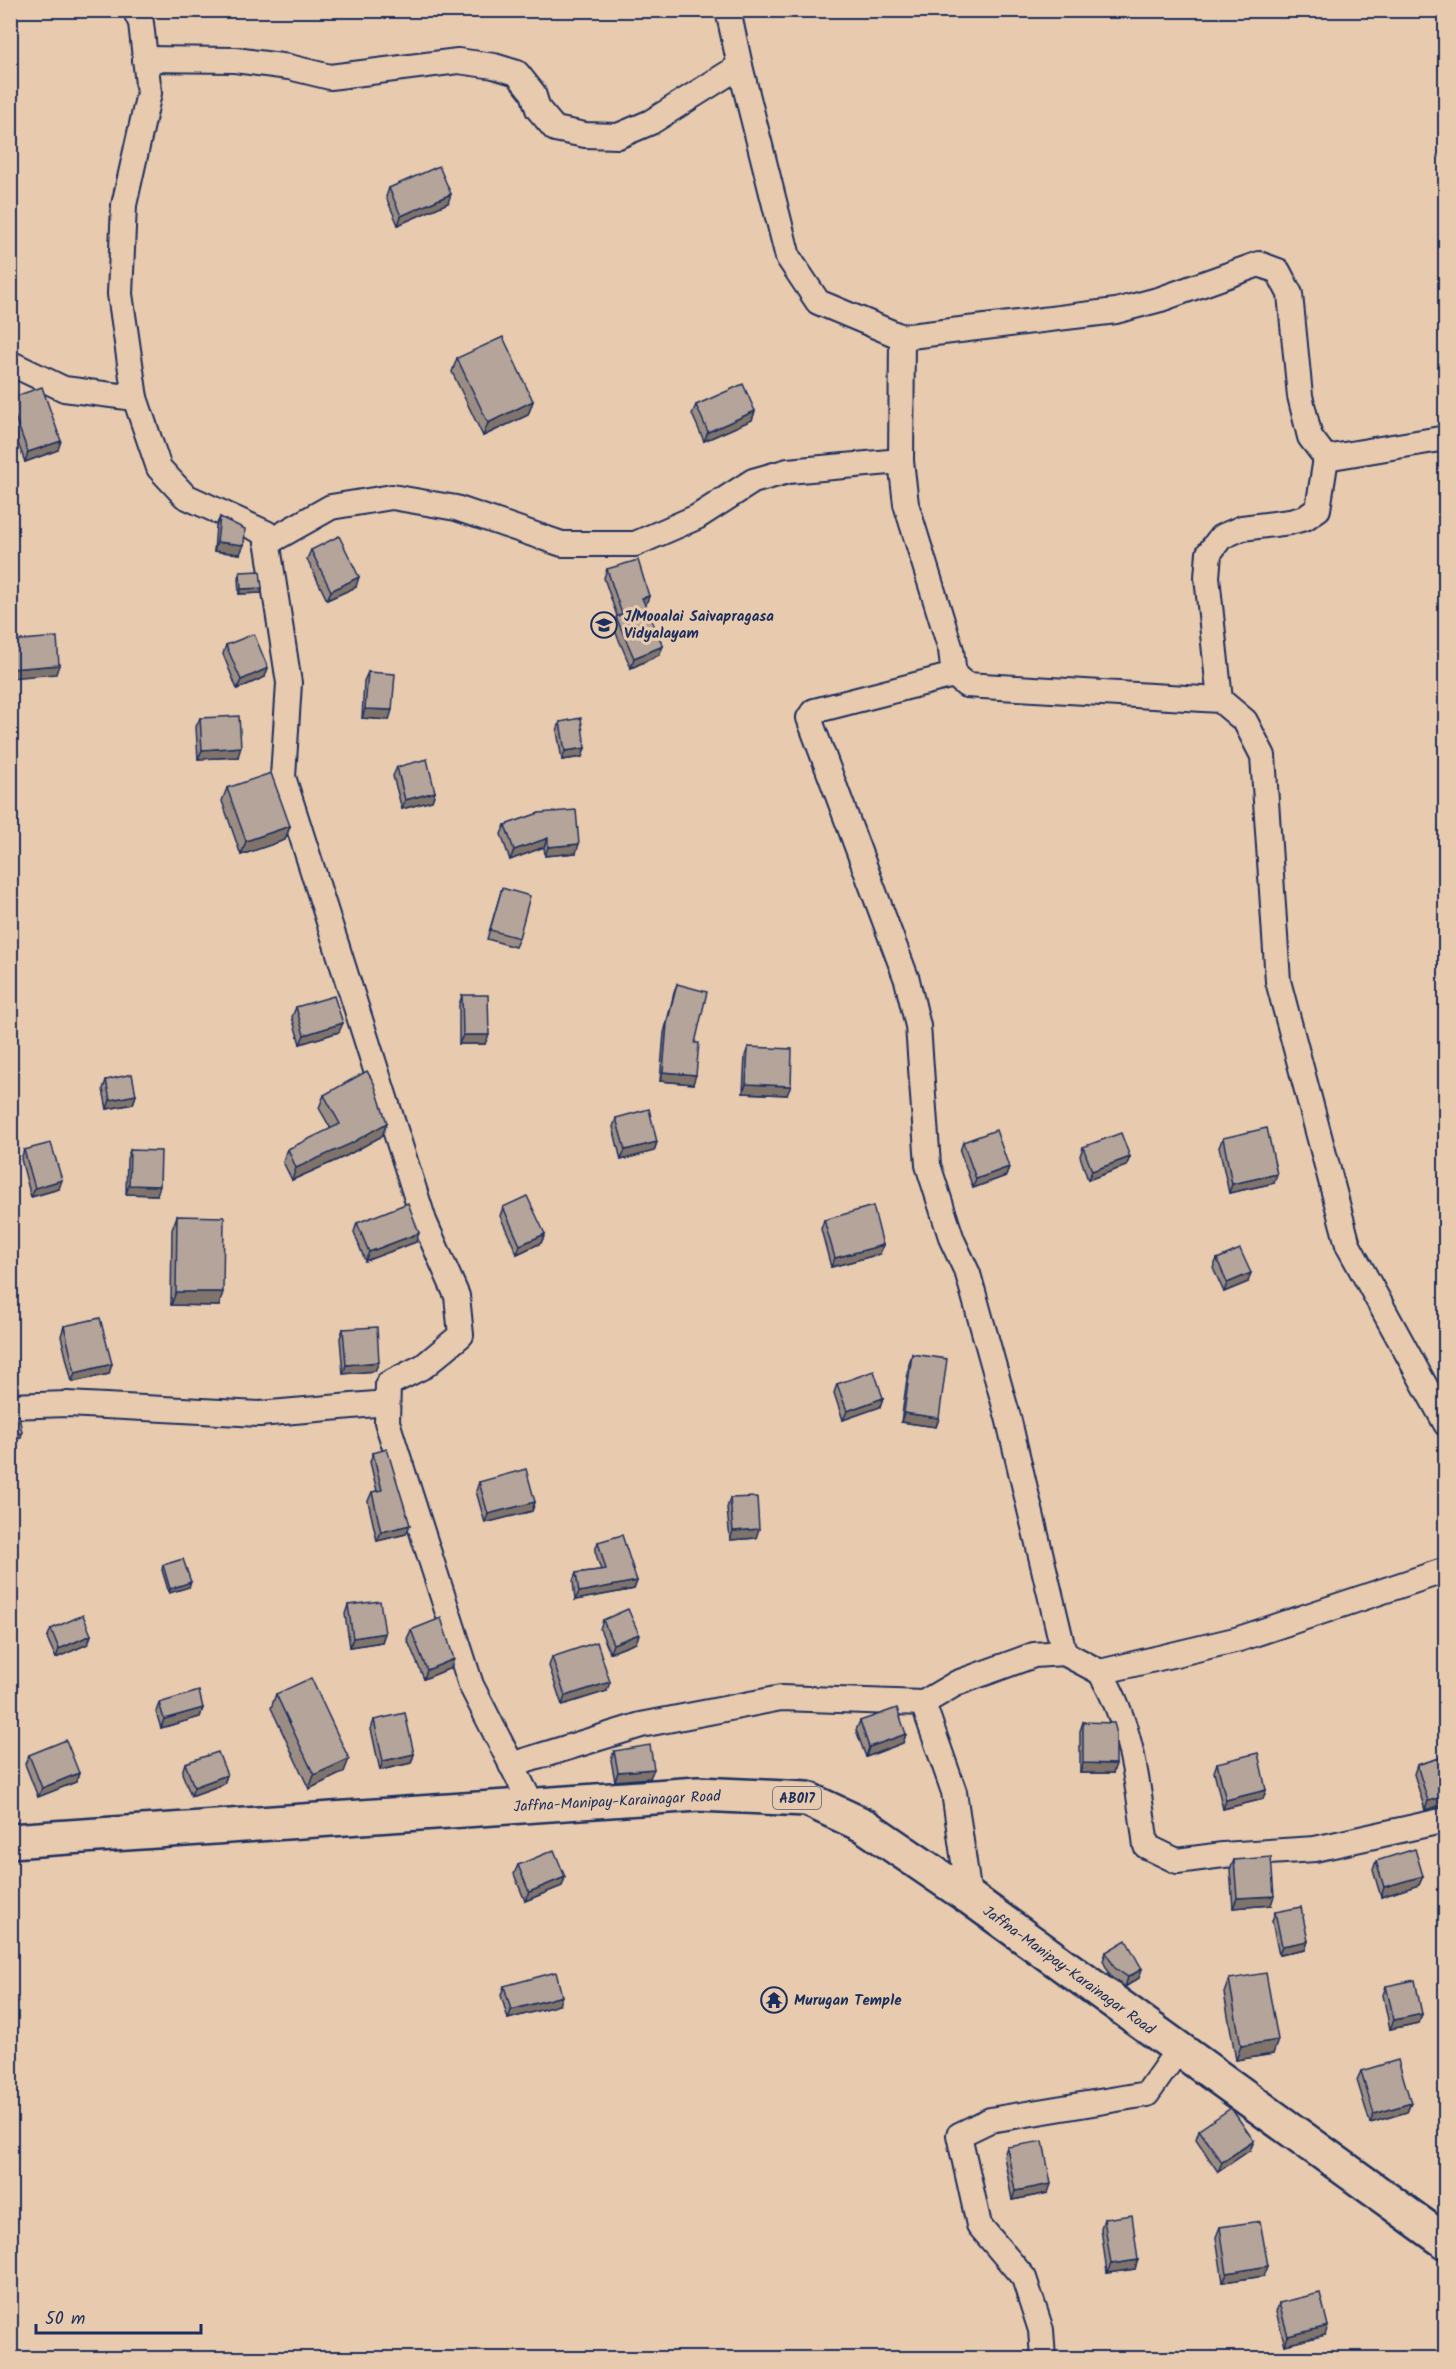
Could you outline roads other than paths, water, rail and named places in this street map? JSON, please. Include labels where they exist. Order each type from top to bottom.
[{"type":"main road","name":"Jaffna-Manipay-Karainagar Road","points":[[10,1841],[698,1794],[807,1799],[865,1826],[969,1897],[1446,2242]]},
{"type":"street","points":[[135,10],[141,23],[148,93],[124,206],[120,294],[135,399],[159,468],[185,496],[266,533],[289,683],[283,777],[424,1221],[458,1296],[461,1335],[424,1366],[388,1384],[387,1422],[471,1685],[532,1805]]},
{"type":"street","points":[[728,10],[789,257],[818,302],[902,337],[1116,311],[1161,299],[1259,264],[1278,271],[1290,294],[1300,396],[1310,437],[1326,458],[1318,509],[1305,518],[1290,522],[1242,528],[1221,537],[1209,553],[1208,577],[1220,700]]},
{"type":"street","points":[[145,59],[235,60],[289,67],[330,78],[458,61],[494,66],[517,73],[533,93],[538,109],[555,129],[585,135],[618,136],[651,122],[740,66]]},
{"type":"street","points":[[902,337],[901,461],[906,504],[951,650],[954,675],[966,685],[1220,700],[1245,722],[1263,756],[1278,981],[1348,1245],[1446,1424]]},
{"type":"street","points":[[10,363],[64,389],[135,399]]},
{"type":"street","points":[[1326,458],[1446,438]]},
{"type":"street","points":[[267,543],[331,507],[392,497],[456,508],[562,544],[635,544],[697,517],[753,481],[788,471],[901,461]]},
{"type":"street","points":[[954,675],[814,711],[809,718],[907,980],[918,1026],[928,1165],[952,1240],[968,1274],[1008,1417],[1064,1653]]},
{"type":"street","points":[[10,1406],[67,1404],[259,1414],[387,1403]]},
{"type":"street","points":[[1100,1672],[1239,1639],[1446,1570]]},
{"type":"street","points":[[511,1765],[641,1725],[781,1698],[923,1703],[957,1683],[1034,1655],[1064,1653],[1100,1672],[1112,1692],[1127,1736],[1136,1773],[1146,1846],[1177,1861],[1223,1855],[1315,1849],[1446,1820]]},
{"type":"street","points":[[923,1703],[954,1792],[969,1897]]},
{"type":"street","points":[[1043,2358],[1041,2330],[1024,2278],[979,2225],[959,2135],[990,2120],[1147,2094],[1178,2050]]},
{"type":"place","name":"J/Mooalai Saivapragasa Vidyalayam","points":[[604,625]]},
{"type":"place","name":"Murugan Temple","points":[[774,2000]]}]
